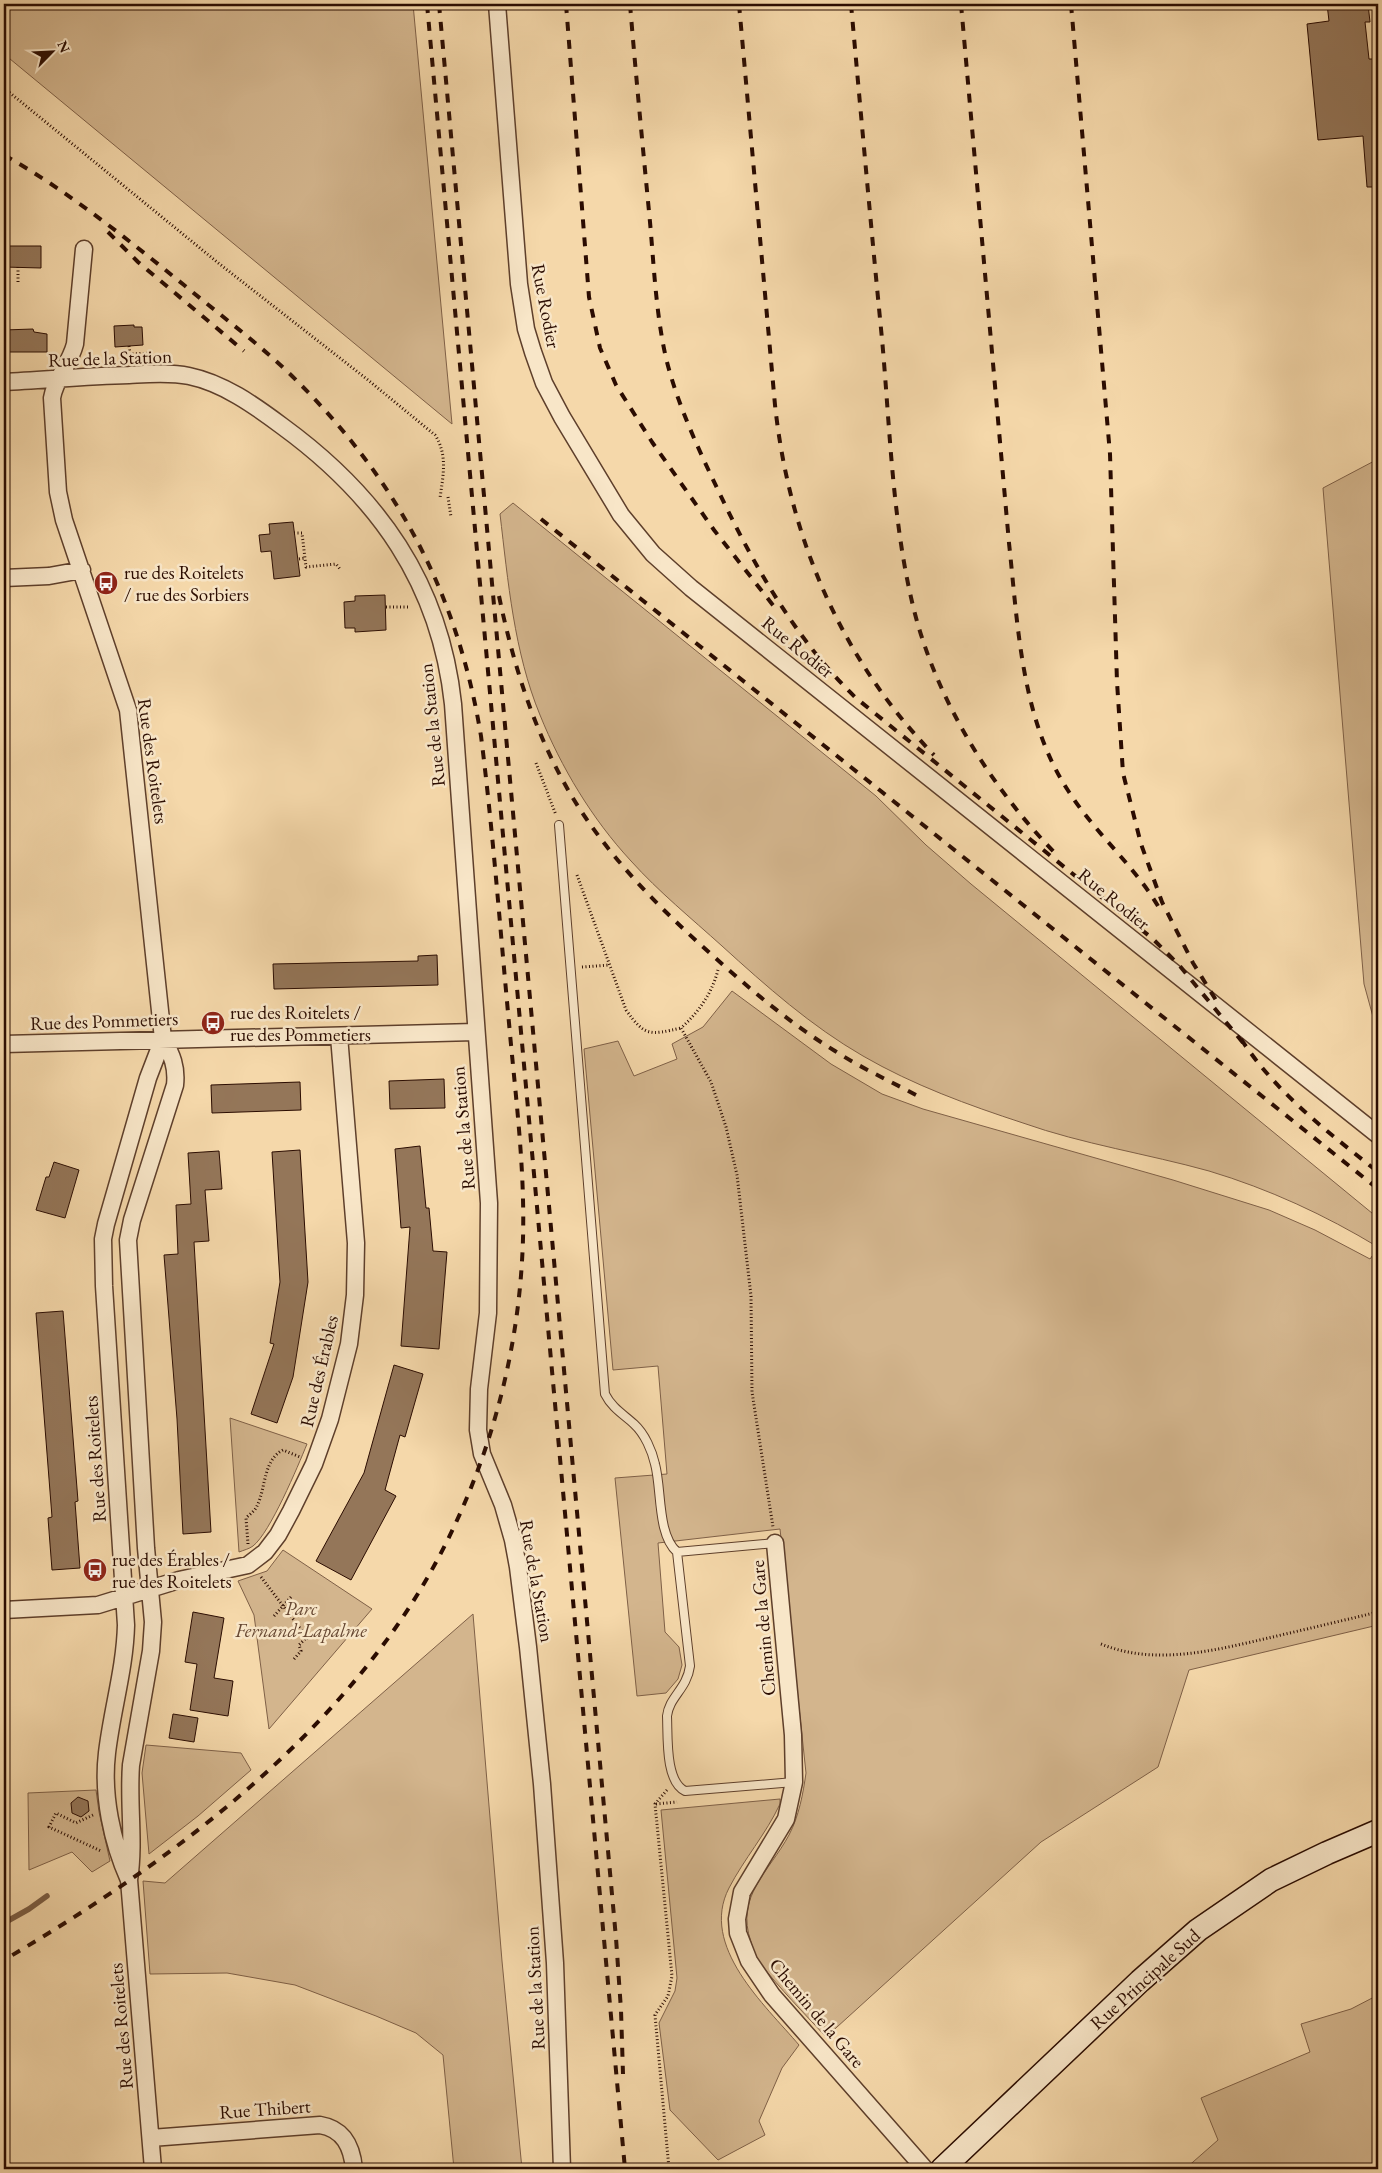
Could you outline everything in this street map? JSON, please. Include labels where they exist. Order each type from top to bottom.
[{"type":"street","name":"Rue Rodier","points":[[497,4],[518,268],[526,329],[544,383],[562,417],[621,515],[637,536],[653,554],[691,588],[1378,1135]]},
{"type":"street","name":"Rue des Roitelets","points":[[84,249],[75,344],[72,356],[52,398],[58,492],[64,520],[123,691],[131,726],[163,1039],[175,1064],[175,1085],[132,1220],[128,1240],[152,1638],[130,1781],[133,1842],[129,1880],[153,2169]]},
{"type":"street","name":"Rue de la Station","points":[[4,382],[176,374],[203,380],[240,398],[292,433],[355,488],[398,545],[429,607],[442,644],[450,681],[486,1162],[490,1240],[488,1313],[479,1389],[478,1430],[482,1454],[502,1505],[513,1540],[528,1647],[542,1784],[555,1963],[562,2169]]},
{"type":"street","points":[[4,578],[60,575],[82,570]]},
{"type":"street","name":"Rue des Pommetiers","points":[[4,1044],[475,1032]]},
{"type":"street","name":"Rue des Érables","points":[[4,1610],[98,1605],[179,1580],[243,1566],[259,1558],[271,1546],[287,1519],[323,1442],[337,1396],[349,1344],[356,1271],[339,1036]]},
{"type":"street","name":"Rue des Roitelets","points":[[129,1880],[120,1860],[113,1831],[106,1771],[107,1752],[125,1644],[125,1597],[103,1257],[106,1224],[148,1078],[163,1039]]},
{"type":"street","points":[[103,1257],[128,1255]]},
{"type":"street","name":"Chemin de la Gare","points":[[775,1542],[793,1735],[794,1782],[786,1820],[742,1892],[737,1919],[742,1946],[749,1961],[772,1995],[925,2169]]},
{"type":"street","name":"Rue Principale Sud","points":[[942,2169],[1146,1975],[1198,1930],[1272,1880],[1327,1853],[1378,1832]]},
{"type":"street","name":"Rue Thibert","points":[[151,2138],[320,2125],[329,2126],[344,2138],[350,2148],[354,2169]]},
{"type":"lane","points":[[559,825],[605,1394],[608,1401],[617,1411],[642,1432],[648,1445],[655,1464],[665,1532],[670,1546],[677,1552],[690,1666],[688,1678],[668,1709],[671,1772],[679,1788],[695,1791],[794,1782]]},
{"type":"lane","points":[[677,1552],[775,1542]]},
{"type":"path","points":[[4,88],[217,262],[435,435],[440,442],[444,463],[440,498]]},
{"type":"path","points":[[18,267],[18,284]]},
{"type":"path","points":[[129,346],[130,354],[153,353]]},
{"type":"path","points":[[448,497],[451,517]]},
{"type":"path","points":[[294,533],[302,533],[306,567],[336,564],[340,569]]},
{"type":"path","points":[[298,559],[305,558]]},
{"type":"path","points":[[386,607],[429,607]]},
{"type":"path","points":[[536,763],[559,825]]},
{"type":"path","points":[[575,869],[626,1010],[637,1026],[652,1034],[681,1028],[694,1016],[704,1002],[715,982],[718,970]]},
{"type":"path","points":[[571,968],[609,965]]},
{"type":"path","points":[[681,1028],[711,1082],[726,1127],[737,1175],[751,1296],[752,1392],[775,1542]]},
{"type":"path","points":[[248,1549],[246,1518],[256,1508],[271,1461],[276,1454],[283,1450],[301,1457]]},
{"type":"path","points":[[259,1575],[308,1638],[299,1645],[301,1651],[294,1659]]},
{"type":"path","points":[[274,1616],[291,1597]]},
{"type":"path","points":[[1101,1644],[1125,1651],[1184,1654],[1237,1645],[1378,1612]]},
{"type":"path","points":[[656,1804],[672,1976],[668,1996],[655,2015],[669,2169]]},
{"type":"path","points":[[93,1806],[94,1815],[76,1823],[56,1813],[49,1827],[108,1854]]},
{"type":"green space","points":[[4,4],[413,4],[452,424],[4,54]]},
{"type":"green space","points":[[1378,459],[1378,1035],[1364,984],[1323,488]]},
{"type":"green space","points":[[513,503],[876,796],[926,845],[971,884],[1378,1218],[1378,1247],[1338,1224],[1296,1204],[1231,1178],[1045,1130],[941,1094],[863,1056],[807,1019],[772,990],[675,905],[642,872],[603,828],[568,773],[540,715],[531,691],[518,641],[509,590],[500,514]]},
{"type":"green space","points":[[732,991],[831,1064],[882,1094],[923,1109],[1173,1180],[1269,1210],[1315,1230],[1370,1259],[1378,1248],[1378,1625],[1189,1670],[1158,1767],[1041,1842],[826,2037],[760,1963],[753,1950],[747,1926],[747,1911],[756,1885],[789,1835],[798,1813],[806,1773],[780,1529],[658,1543],[665,1632],[679,1647],[682,1665],[678,1679],[666,1693],[637,1696],[615,1478],[667,1474],[658,1366],[613,1370],[584,1049],[618,1041],[634,1076],[677,1059],[672,1044],[703,1027]]},
{"type":"green space","name":"Parc Fernand-Lapalme","points":[[230,1418],[307,1444],[283,1498],[267,1528],[253,1546],[239,1552]]},
{"type":"green space","name":"Parc Fernand-Lapalme","points":[[283,1550],[372,1609],[269,1729],[254,1615],[238,1581],[267,1571]]},
{"type":"green space","points":[[473,1614],[502,1961],[522,2169],[454,2169],[443,2055],[416,2033],[295,1985],[227,1973],[150,1974],[143,1881],[165,1883]]},
{"type":"green space","points":[[146,1745],[241,1753],[251,1770],[198,1816],[149,1854],[142,1773]]},
{"type":"green space","points":[[96,1790],[110,1861],[92,1872],[72,1852],[29,1870],[28,1793]]},
{"type":"green space","points":[[780,1799],[780,1804],[762,1836],[729,1888],[722,1910],[722,1931],[729,1953],[740,1973],[754,1993],[799,2045],[782,2068],[759,2121],[765,2135],[718,2160],[670,2110],[659,2023],[675,1991],[677,1978],[661,1810]]},
{"type":"green space","points":[[1378,1995],[1378,2169],[1185,2169],[1218,2140],[1201,2098],[1310,2052],[1301,2024],[1351,2009]]},
{"type":"building","points":[[1327,4],[1368,4],[1370,22],[1365,22],[1369,59],[1374,59],[1378,104],[1378,187],[1367,187],[1363,136],[1318,140],[1307,24],[1329,21]]},
{"type":"building","points":[[4,246],[41,246],[41,268],[4,267]]},
{"type":"building","points":[[134,325],[134,327],[142,327],[143,345],[115,347],[114,326]]},
{"type":"building","points":[[33,329],[34,332],[47,334],[47,352],[4,352],[4,330]]},
{"type":"building","points":[[293,522],[300,576],[274,579],[271,551],[261,552],[259,535],[270,534],[269,524]]},
{"type":"building","points":[[385,595],[386,630],[355,632],[355,628],[345,628],[344,602],[355,601],[355,596]]},
{"type":"building","points":[[437,955],[438,985],[274,989],[273,964],[418,961],[418,956]]},
{"type":"building","points":[[444,1079],[445,1108],[390,1109],[389,1081]]},
{"type":"building","points":[[300,1082],[301,1110],[212,1113],[211,1085]]},
{"type":"building","points":[[420,1146],[426,1208],[429,1208],[433,1251],[447,1252],[439,1349],[401,1346],[410,1227],[401,1228],[395,1149]]},
{"type":"building","points":[[300,1150],[308,1282],[293,1377],[277,1423],[251,1414],[274,1344],[270,1343],[280,1282],[272,1152]]},
{"type":"building","points":[[219,1151],[222,1189],[205,1190],[209,1241],[194,1242],[211,1532],[183,1534],[177,1419],[164,1255],[178,1254],[176,1205],[191,1204],[188,1153]]},
{"type":"building","points":[[54,1162],[79,1170],[65,1218],[36,1210],[46,1177],[49,1177]]},
{"type":"building","points":[[63,1311],[78,1501],[75,1502],[80,1568],[52,1570],[48,1518],[52,1517],[36,1313]]},
{"type":"building","points":[[394,1365],[423,1374],[405,1437],[400,1435],[385,1490],[396,1496],[351,1580],[316,1561],[364,1473]]},
{"type":"building","points":[[193,1612],[224,1618],[214,1678],[233,1681],[228,1716],[190,1710],[197,1664],[185,1662]]},
{"type":"building","points":[[173,1714],[198,1718],[194,1742],[169,1738]]},
{"type":"building","points":[[78,1797],[88,1801],[89,1811],[81,1817],[72,1813],[71,1803]]},
{"type":"waterway","points":[[4,1923],[47,1896]]},
{"type":"railway","points":[[427,4],[625,2169]]},
{"type":"railway","points":[[439,4],[616,1938],[623,2074]]},
{"type":"railway","points":[[566,4],[589,297],[600,348],[616,385],[652,442],[714,530],[776,609]]},
{"type":"railway","points":[[630,4],[656,290],[666,358],[682,408],[695,440],[745,545],[795,626],[834,675],[856,698],[1153,939],[1179,965],[1244,1044]]},
{"type":"railway","points":[[739,4],[775,405],[782,454],[793,502],[807,548],[825,594],[847,637],[872,678],[901,718],[934,755]]},
{"type":"railway","points":[[851,4],[896,506],[900,540],[913,606],[935,673],[967,738],[1008,798],[1054,852]]},
{"type":"railway","points":[[961,4],[1015,607],[1024,672],[1041,734],[1053,764],[1069,792],[1090,821],[1137,876],[1158,906]]},
{"type":"railway","points":[[1071,4],[1110,454],[1117,682],[1123,773],[1141,844],[1162,902],[1193,963],[1219,1005]]},
{"type":"railway","points":[[4,155],[51,184],[97,216],[184,285],[292,376],[329,415],[362,455],[391,496],[417,540],[438,585],[456,633],[470,683],[481,736],[518,1112],[523,1202],[522,1261],[517,1313],[496,1415],[460,1514],[410,1606],[380,1649],[342,1696],[300,1741],[255,1783],[158,1860],[56,1929],[4,1960]]},
{"type":"railway","points":[[108,232],[138,262],[244,351]]},
{"type":"railway","points":[[541,519],[1378,1189]]},
{"type":"railway","points":[[499,596],[525,695],[544,742],[582,813],[617,860],[657,903],[699,943],[776,1010],[845,1057],[918,1096]]},
{"type":"railway","points":[[1241,1039],[1255,1059],[1287,1095],[1322,1127],[1378,1172]]},
{"type":"place","name":"rue des Roitelets / rue des Sorbiers","points":[[106,583]]},
{"type":"place","name":"rue des Roitelets / rue des Pommetiers","points":[[213,1023]]},
{"type":"place","name":"rue des Érables / rue des Roitelets","points":[[95,1570]]}]
